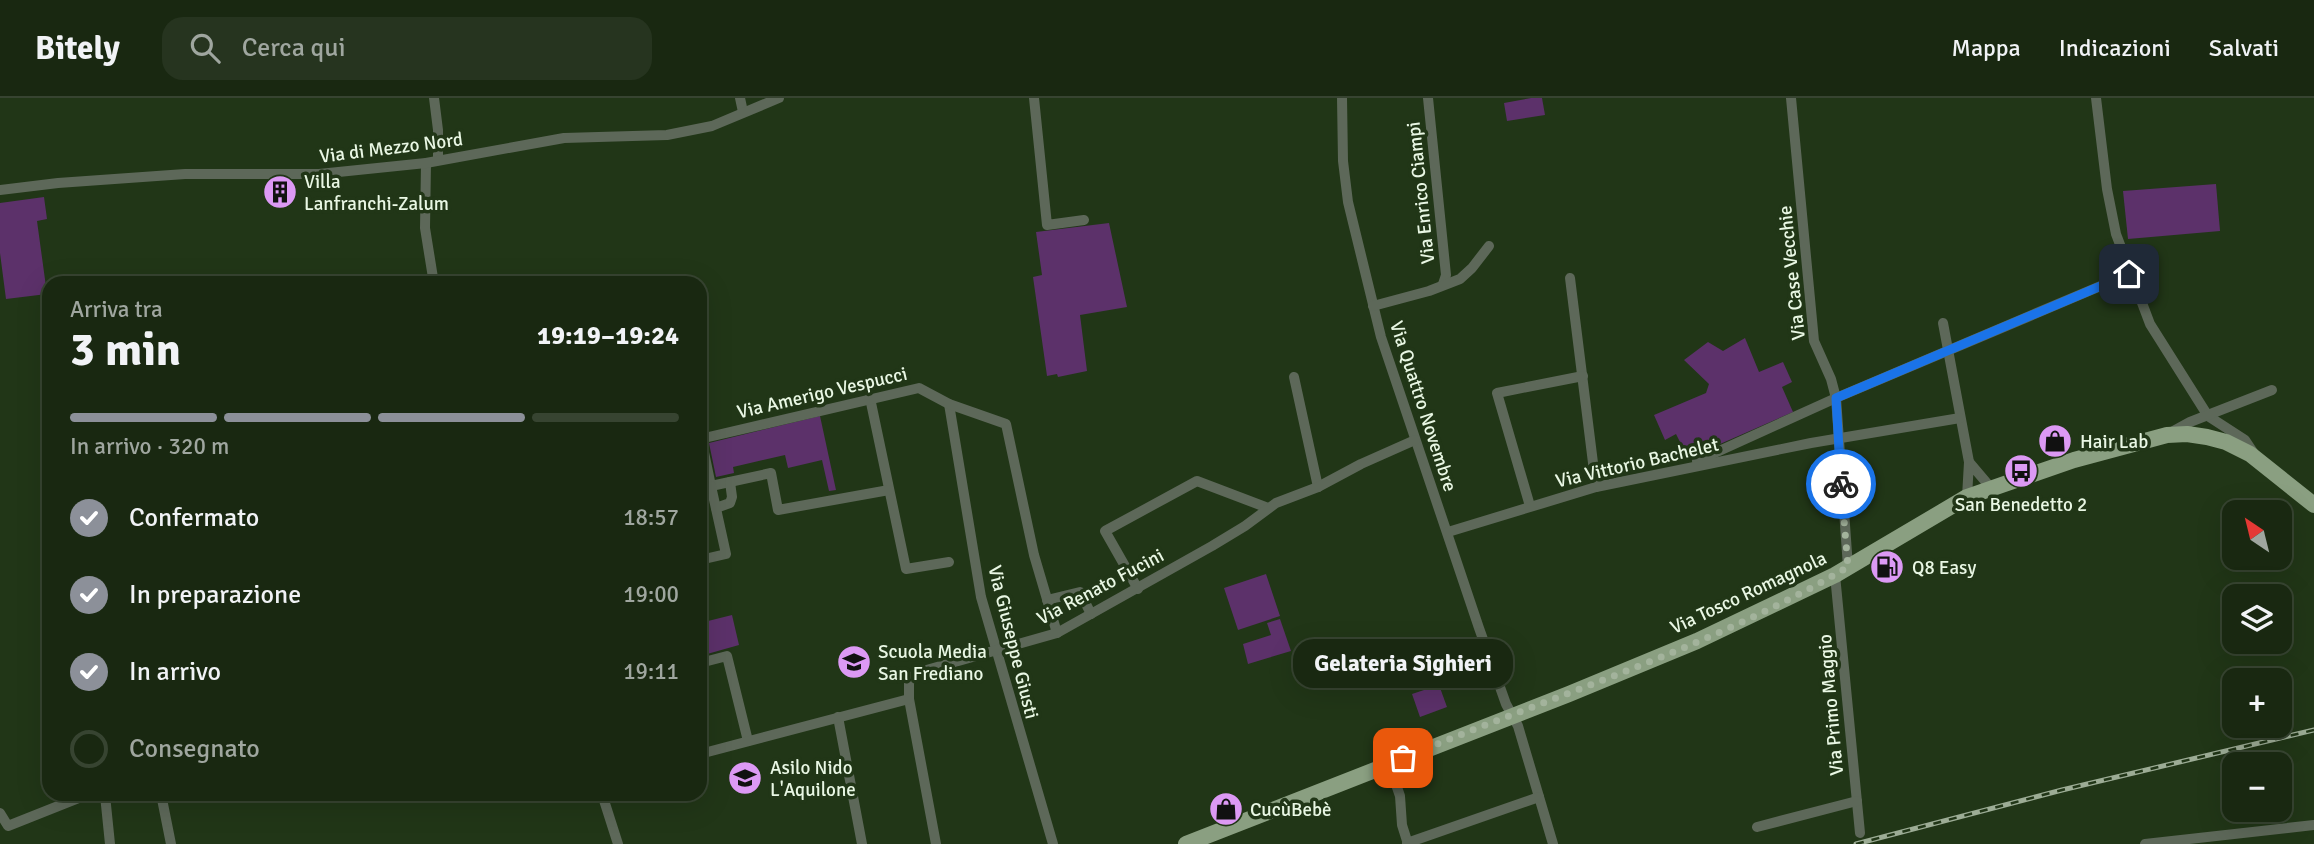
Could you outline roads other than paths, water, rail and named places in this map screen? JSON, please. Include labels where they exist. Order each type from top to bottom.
[{"type":"main road","name":"Via Tosco Romagnola","points":[[1186,844],[1697,641],[1842,571],[1967,497],[2074,460],[2167,435],[2187,434],[2216,439],[2234,445],[2257,459],[2314,505]]},
{"type":"street","points":[[434,98],[438,160]]},
{"type":"street","points":[[740,98],[743,113]]},
{"type":"street","name":"Via di Mezzo Nord","points":[[0,190],[194,174],[319,174],[426,163],[564,138],[678,134],[712,126],[779,98]]},
{"type":"street","points":[[1034,98],[1047,225],[1084,220]]},
{"type":"street","name":"Via Quattro Novembre","points":[[1342,98],[1343,161],[1348,202],[1373,306],[1415,440],[1502,692],[1513,715],[1553,844]]},
{"type":"street","name":"Via Enrico Ciampi","points":[[1428,98],[1446,275],[1443,284]]},
{"type":"street","name":"Via Case Vecchie","points":[[1791,98],[1814,341],[1831,379],[1836,398],[1842,571]]},
{"type":"street","points":[[2096,98],[2116,233],[2129,274],[2150,324],[2208,416],[2245,440],[2257,459]]},
{"type":"street","points":[[426,163],[425,228],[433,276]]},
{"type":"street","points":[[1373,306],[1429,291],[1464,277],[1489,246]]},
{"type":"street","points":[[1688,467],[1836,398],[2129,274]]},
{"type":"street","points":[[1570,278],[1595,487]]},
{"type":"street","points":[[1943,323],[1969,462],[1967,497]]},
{"type":"street","points":[[1530,506],[1497,393],[1583,376]]},
{"type":"street","points":[[1294,377],[1318,487]]},
{"type":"street","name":"Via Amerigo Vespucci","points":[[707,437],[919,387],[949,404],[1006,424],[1034,555],[1047,600]]},
{"type":"street","points":[[2167,435],[2181,426],[2272,390]]},
{"type":"street","points":[[870,398],[906,569],[949,562]]},
{"type":"street","name":"Via Giuseppe Giusti","points":[[949,404],[981,597],[1053,844]]},
{"type":"street","name":"Via Vittorio Bachelet","points":[[1448,532],[1595,487],[1688,467],[1961,418]]},
{"type":"street","name":"Via Renato Fucini","points":[[909,699],[909,682],[916,673],[1057,633],[1245,526],[1268,508],[1415,440]]},
{"type":"street","points":[[1969,462],[1991,488]]},
{"type":"street","points":[[707,467],[726,554],[707,558]]},
{"type":"street","points":[[711,486],[771,473],[778,510],[889,490]]},
{"type":"street","points":[[1138,589],[1105,531],[1197,481],[1268,508]]},
{"type":"street","points":[[716,508],[730,503],[733,497],[730,482]]},
{"type":"street","name":"Via Primo Maggio","points":[[1842,571],[1860,833]]},
{"type":"street","points":[[1057,633],[1047,600],[1080,592],[1091,614]]},
{"type":"street","points":[[707,661],[727,656],[748,741]]},
{"type":"street","points":[[707,752],[909,699],[936,844]]},
{"type":"street","points":[[838,717],[862,844]]},
{"type":"street","points":[[1389,764],[1400,796],[1402,825],[1408,844],[1539,797]]},
{"type":"street","points":[[0,813],[4,829],[71,801]]},
{"type":"street","points":[[106,801],[110,844]]},
{"type":"street","points":[[162,801],[171,844]]},
{"type":"street","points":[[604,801],[618,844]]},
{"type":"street","points":[[1758,827],[1857,802]]},
{"type":"street","points":[[2145,844],[2314,825]]},
{"type":"railway","points":[[1856,844],[2062,790],[2314,730]]},
{"type":"place","name":"Villa Lanfranchi-Zalum","points":[[280,192]]},
{"type":"place","name":"Hair Lab","points":[[2055,441]]},
{"type":"place","name":"San Benedetto 2","points":[[2021,471]]},
{"type":"place","name":"Q8 Easy","points":[[1887,567]]},
{"type":"place","name":"Scuola Media San Frediano","points":[[854,662]]},
{"type":"place","name":"Gelateria Sighieri","points":[[1403,758]]},
{"type":"place","name":"Asilo Nido L'Aquilone","points":[[745,778]]},
{"type":"place","name":"CucùBebè","points":[[1226,809]]}]
